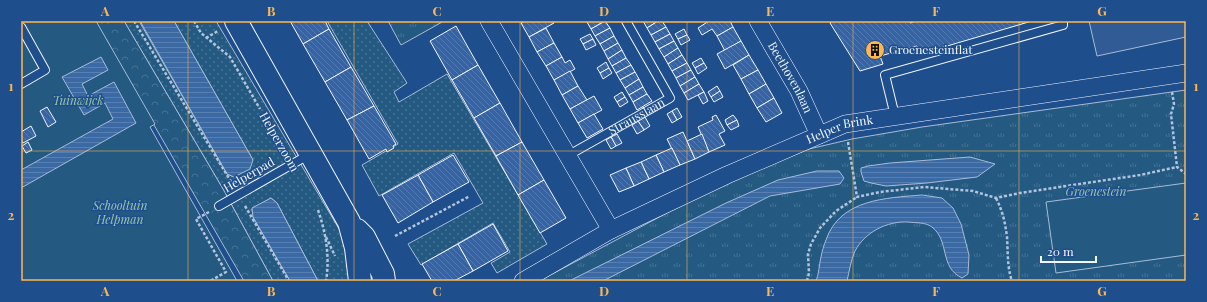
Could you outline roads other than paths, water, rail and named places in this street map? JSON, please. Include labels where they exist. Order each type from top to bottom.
[{"type":"street","points":[[489,21],[611,230]]},
{"type":"street","name":"Beethovenlaan","points":[[758,21],[799,91],[819,135]]},
{"type":"street","name":"Helperzoom","points":[[228,26],[311,153],[349,222],[356,248],[360,281]]},
{"type":"street","name":"Helper Brink","points":[[523,281],[611,230],[727,175],[845,124],[1178,74]]},
{"type":"street","name":"Helperzoom","points":[[349,222],[364,237],[383,274],[384,281]]},
{"type":"lane","name":"Strausslaan","points":[[567,156],[670,98],[626,21]]},
{"type":"lane","points":[[895,116],[885,76],[1063,25],[1063,21]]},
{"type":"lane","points":[[21,27],[45,70],[21,84]]},
{"type":"lane","name":"Helperpad","points":[[219,206],[311,153]]},
{"type":"place","name":"Groenesteinflat","points":[[875,50]]},
{"type":"park label","name":"Tuinwijck","points":[[78,101]]},
{"type":"park label","name":"Groenestein","points":[[1096,192]]},
{"type":"park label","name":"Schooltuin Helpman","points":[[120,213]]}]
